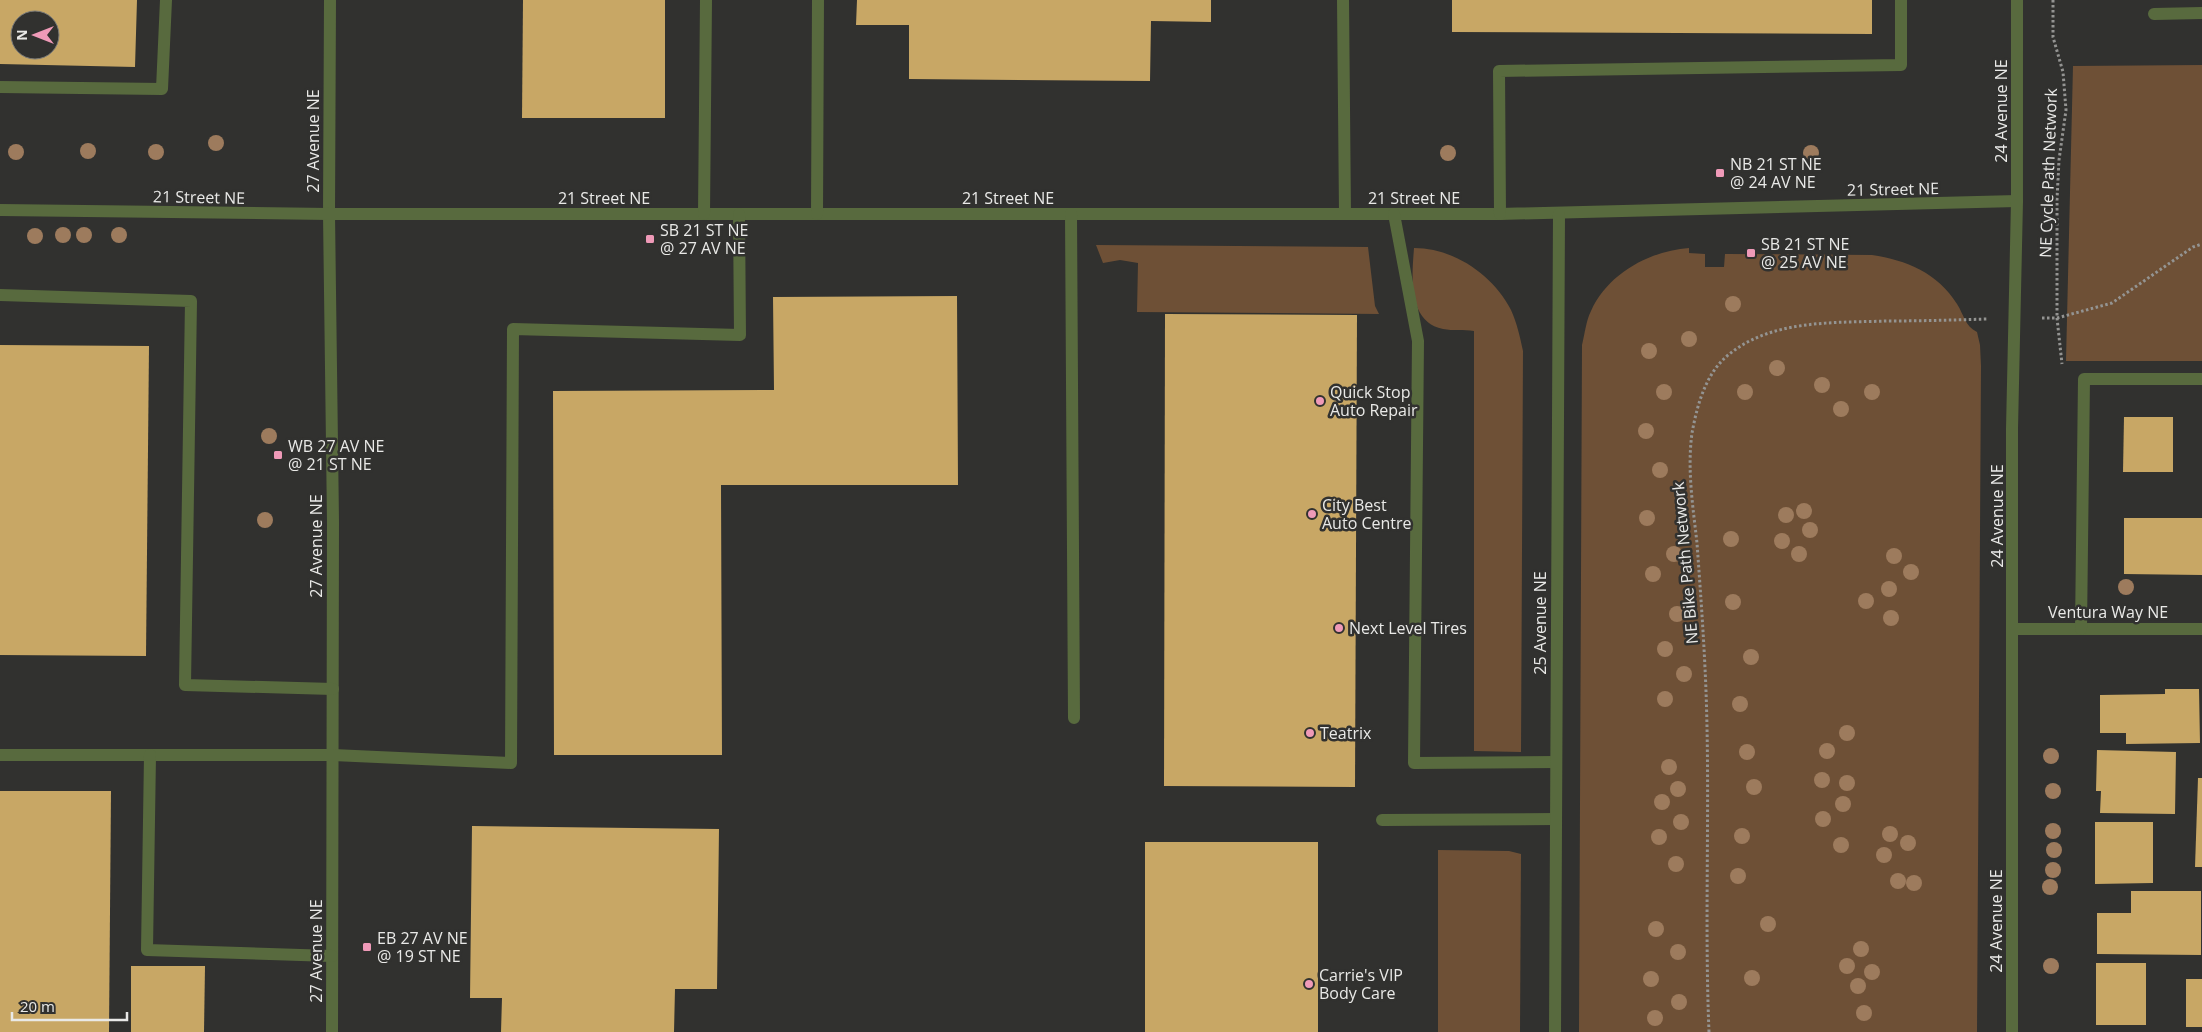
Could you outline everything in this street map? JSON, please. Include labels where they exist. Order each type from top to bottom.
[{"type":"street","points":[[0,86],[162,89],[166,0]]},
{"type":"street","name":"27 Avenue NE","points":[[330,0],[329,214],[333,689],[332,1032]]},
{"type":"street","points":[[704,214],[706,0]]},
{"type":"street","points":[[817,214],[818,0]]},
{"type":"street","points":[[1343,0],[1345,214]]},
{"type":"street","points":[[1500,214],[1499,71],[1901,65],[1901,0]]},
{"type":"street","name":"24 Avenue NE","points":[[2012,1032],[2013,319],[2017,202],[2017,0]]},
{"type":"street","points":[[2154,14],[2202,13]]},
{"type":"street","name":"21 Street NE","points":[[0,210],[329,214],[1558,214],[2017,202]]},
{"type":"street","points":[[0,754],[333,755],[511,763],[513,329],[740,335],[738,214]]},
{"type":"street","points":[[1071,214],[1074,718]]},
{"type":"street","points":[[1394,214],[1418,341],[1414,763],[1556,762]]},
{"type":"street","name":"25 Avenue NE","points":[[1555,1032],[1558,214]]},
{"type":"street","points":[[0,295],[191,301],[185,685],[333,689]]},
{"type":"street","points":[[2082,628],[2084,378],[2202,379]]},
{"type":"street","name":"Ventura Way NE","points":[[2014,628],[2202,629]]},
{"type":"street","points":[[150,755],[147,950],[332,956]]},
{"type":"street","points":[[1382,820],[1556,819]]},
{"type":"path","name":"NE Cycle Path Network","points":[[2053,0],[2053,37],[2063,72],[2066,110],[2059,160],[2057,200],[2056,318]]},
{"type":"path","points":[[2039,318],[2056,318],[2112,303],[2178,256],[2202,244]]},
{"type":"path","name":"NE Bike Path Network","points":[[1709,1032],[1705,670],[1701,586],[1690,471],[1692,434],[1701,394],[1711,375],[1725,358],[1744,343],[1772,332],[1808,324],[1974,320]]},
{"type":"shaded area","points":[[2202,65],[2202,361],[2066,361],[2073,66]]},
{"type":"shaded area","points":[[1096,245],[1368,247],[1375,306],[1379,314],[1137,312],[1138,263],[1120,260],[1103,263]]},
{"type":"shaded area","points":[[1414,248],[1429,249],[1458,258],[1483,275],[1503,297],[1511,310],[1517,325],[1523,351],[1521,752],[1474,751],[1474,331],[1443,329],[1431,325],[1423,317],[1417,307],[1414,296]]},
{"type":"shaded area","points":[[1689,248],[1689,253],[1705,254],[1705,267],[1724,267],[1725,254],[1872,255],[1897,260],[1931,276],[1940,284],[1957,304],[1967,323],[1977,332],[1981,366],[1977,1032],[1579,1032],[1582,345],[1591,311],[1598,298],[1619,275],[1645,259],[1674,250]]},
{"type":"shaded area","points":[[1438,850],[1509,851],[1521,854],[1520,1032],[1438,1032]]},
{"type":"building","points":[[0,0],[137,0],[135,67],[0,64]]},
{"type":"building","points":[[523,0],[665,0],[665,118],[522,118]]},
{"type":"building","points":[[857,0],[1211,0],[1211,22],[1151,21],[1150,81],[909,79],[909,25],[856,25]]},
{"type":"building","points":[[1452,0],[1872,0],[1872,34],[1452,32]]},
{"type":"building","points":[[957,296],[958,485],[721,485],[722,755],[554,755],[553,391],[774,390],[773,297]]},
{"type":"building","points":[[1165,314],[1357,315],[1355,787],[1164,786]]},
{"type":"building","points":[[0,345],[149,346],[146,656],[0,655]]},
{"type":"building","points":[[2124,417],[2173,417],[2173,472],[2123,472]]},
{"type":"building","points":[[2124,518],[2202,518],[2202,575],[2124,574]]},
{"type":"building","points":[[2165,689],[2199,689],[2200,743],[2126,744],[2126,733],[2100,733],[2100,695],[2165,694]]},
{"type":"building","points":[[2097,750],[2176,752],[2175,814],[2100,813],[2101,791],[2096,791]]},
{"type":"building","points":[[2198,778],[2202,778],[2202,867],[2195,867]]},
{"type":"building","points":[[0,791],[111,791],[109,1032],[0,1032]]},
{"type":"building","points":[[2095,822],[2153,822],[2153,883],[2095,884]]},
{"type":"building","points":[[472,826],[719,829],[717,989],[675,989],[674,1032],[501,1032],[502,998],[470,998]]},
{"type":"building","points":[[1145,842],[1318,842],[1318,1032],[1145,1032]]},
{"type":"building","points":[[2131,891],[2201,891],[2201,955],[2097,954],[2097,913],[2131,913]]},
{"type":"building","points":[[2096,963],[2146,963],[2146,1025],[2096,1025]]},
{"type":"building","points":[[131,966],[205,966],[204,1032],[131,1032]]},
{"type":"building","points":[[2186,979],[2202,979],[2202,1027],[2186,1027]]},
{"type":"place","name":"NB 21 ST NE @ 24 AV NE","points":[[1720,173]]},
{"type":"place","name":"SB 21 ST NE @ 27 AV NE","points":[[650,239]]},
{"type":"place","name":"SB 21 ST NE @ 25 AV NE","points":[[1751,253]]},
{"type":"place","name":"Quick Stop Auto Repair","points":[[1320,401]]},
{"type":"place","name":"WB 27 AV NE @ 21 ST NE","points":[[278,455]]},
{"type":"place","name":"City Best Auto Centre","points":[[1312,514]]},
{"type":"place","name":"Next Level Tires","points":[[1339,628]]},
{"type":"place","name":"Teatrix","points":[[1310,733]]},
{"type":"place","name":"EB 27 AV NE @ 19 ST NE","points":[[367,947]]},
{"type":"place","name":"Carrie's VIP Body Care","points":[[1309,984]]}]
